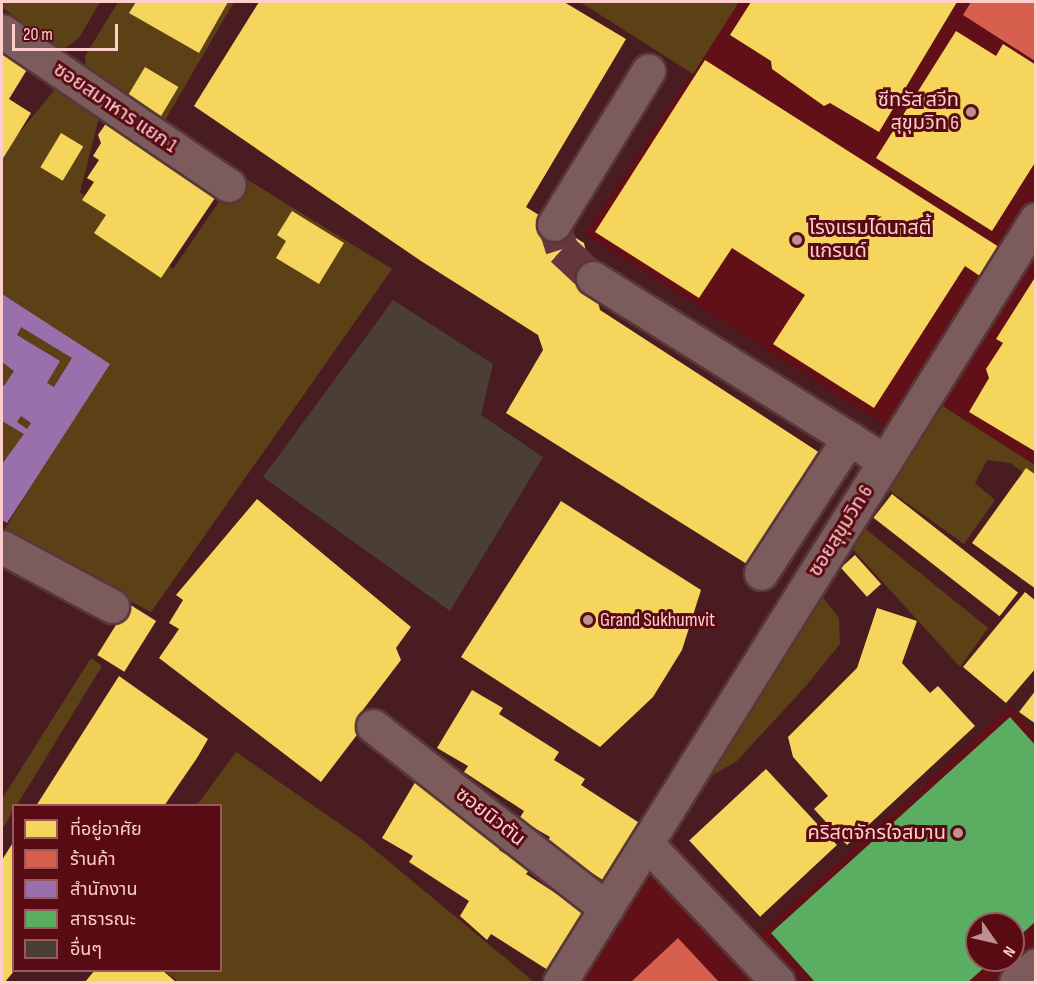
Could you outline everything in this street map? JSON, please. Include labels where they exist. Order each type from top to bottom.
[{"type":"street","name":"ซอยสมาหาร แยก 1","points":[[2,32],[229,185]]},
{"type":"street","points":[[554,224],[648,71]]},
{"type":"street","name":"ซอยสุขุมวิท 6","points":[[560,982],[1035,219]]},
{"type":"street","points":[[593,278],[885,460]]},
{"type":"street","points":[[761,573],[849,438]]},
{"type":"street","points":[[2,547],[112,606]]},
{"type":"street","name":"ซอยนิวตัน","points":[[373,726],[606,908]]},
{"type":"street","points":[[647,844],[778,982]]},
{"type":"street","points":[[1016,982],[1035,965]]},
{"type":"shaded area","points":[[5,2],[100,2],[79,38],[60,52],[2,7]]},
{"type":"shaded area","points":[[118,2],[234,2],[161,127],[86,70],[85,56]]},
{"type":"shaded area","points":[[580,2],[739,2],[693,74]]},
{"type":"shaded area","points":[[739,2],[1035,2],[1035,196],[893,423],[884,425],[585,234]]},
{"type":"shaded area","points":[[60,83],[101,110],[80,192],[173,269],[238,174],[392,269],[151,612],[2,534],[23,499],[2,483],[2,154]]},
{"type":"shaded area","points":[[1035,247],[1035,465],[938,403]]},
{"type":"shaded area","points":[[938,403],[1035,465],[1035,481],[1010,463],[987,460],[975,483],[995,500],[964,544],[886,488]]},
{"type":"shaded area","points":[[862,526],[988,628],[960,667],[850,546]]},
{"type":"shaded area","points":[[820,594],[839,618],[840,644],[805,687],[737,761],[704,780]]},
{"type":"shaded area","points":[[91,658],[102,666],[18,804],[12,804],[12,813],[2,830],[2,799]]},
{"type":"shaded area","name":"คริสตจักรใจสมาน","points":[[1010,706],[1035,733],[1035,982],[550,982],[668,836],[759,934]]},
{"type":"shaded area","points":[[236,752],[363,840],[534,982],[179,982],[166,972],[222,972],[222,804],[198,804]]},
{"type":"building: ที่อยู่อาศัย","points":[[136,2],[228,2],[199,53],[129,13]]},
{"type":"building: ที่อยู่อาศัย","points":[[259,2],[564,2],[626,39],[526,207],[584,243],[600,310],[820,453],[750,566],[506,413],[543,350],[538,335],[421,261],[194,106]]},
{"type":"building: ที่อยู่อาศัย","points":[[751,2],[957,2],[879,132],[830,103],[824,106],[772,69],[771,61],[730,35]]},
{"type":"building: ที่อยู่อาศัย","name":"ซีทรัส สวีท สุขุมวิท 6","points":[[956,31],[996,56],[1003,44],[1036,65],[1036,161],[992,231],[876,158]]},
{"type":"building: ที่อยู่อาศัย","points":[[2,50],[28,68],[9,99],[31,113],[2,160]]},
{"type":"building: ที่อยู่อาศัย","name":"โรงแรมไดนาสตี้ แกรนด์","points":[[705,60],[999,247],[980,276],[965,266],[874,408],[773,344],[805,295],[732,248],[699,298],[595,232]]},
{"type":"building: ที่อยู่อาศัย","points":[[145,67],[178,87],[161,116],[127,96]]},
{"type":"building: ที่อยู่อาศัย","points":[[109,119],[219,192],[161,278],[94,233],[106,215],[82,200],[94,182],[87,178],[99,160],[93,156],[101,143],[98,135]]},
{"type":"building: ที่อยู่อาศัย","points":[[61,133],[83,146],[63,181],[40,167]]},
{"type":"building: ที่อยู่อาศัย","points":[[292,211],[344,243],[319,284],[276,258],[286,241],[277,235]]},
{"type":"building: ที่อยู่อาศัย","points":[[1034,279],[1036,280],[1036,452],[969,412],[989,378],[986,369],[1003,343],[996,339]]},
{"type":"building: ที่อยู่อาศัย","points":[[1026,468],[1036,475],[1036,589],[972,543]]},
{"type":"building: ที่อยู่อาศัย","points":[[892,494],[1018,593],[1000,616],[874,518]]},
{"type":"building: ที่อยู่อาศัย","points":[[257,499],[411,627],[396,648],[401,660],[359,715],[366,723],[321,782],[159,658],[179,629],[169,623],[183,600],[176,595]]},
{"type":"building: ที่อยู่อาศัย","name":"Grand Sukhumvit","points":[[561,501],[701,590],[682,650],[653,697],[600,747],[461,657]]},
{"type":"building: ที่อยู่อาศัย","points":[[855,555],[881,584],[867,597],[841,568]]},
{"type":"building: ที่อยู่อาศัย","points":[[1025,592],[1036,601],[1036,668],[1006,703],[963,667]]},
{"type":"building: ที่อยู่อาศัย","points":[[129,604],[156,621],[124,672],[97,655]]},
{"type":"building: ที่อยู่อาศัย","points":[[877,608],[917,621],[902,663],[930,693],[938,686],[975,726],[847,845],[814,809],[828,796],[793,757],[788,737],[857,668]]},
{"type":"building: ที่อยู่อาศัย","points":[[119,676],[208,739],[165,804],[37,804]]},
{"type":"building: ที่อยู่อาศัย","points":[[472,690],[503,708],[499,714],[559,752],[554,760],[585,779],[581,785],[641,824],[606,882],[546,844],[550,837],[519,819],[524,811],[464,772],[468,766],[437,748]]},
{"type":"building: ที่อยู่อาศัย","points":[[1036,690],[1036,724],[1019,712]]},
{"type":"building: ที่อยู่อาศัย","points":[[766,769],[837,845],[760,917],[689,841]]},
{"type":"building: ที่อยู่อาศัย","points":[[417,779],[447,797],[444,804],[504,842],[499,850],[530,869],[526,874],[586,913],[551,972],[491,934],[487,940],[460,916],[469,901],[409,862],[413,856],[382,838]]},
{"type":"building: ที่อยู่อาศัย","points":[[12,844],[13,972],[5,982],[2,982],[2,860]]},
{"type":"building: ที่อยู่อาศัย","points":[[93,972],[164,972],[176,982],[85,982]]},
{"type":"building: ร้านค้า","points":[[971,2],[1035,2],[1035,61],[963,15]]},
{"type":"building: ร้านค้า","points":[[678,938],[719,982],[631,982]]},
{"type":"building: สำนักงาน","points":[[2,294],[110,364],[7,523],[2,520],[2,464],[24,434],[2,421],[2,385],[4,386],[14,371],[2,362]],"holes":[[[21,327],[72,358],[54,387],[47,383],[60,361],[17,335]],[[21,416],[31,423],[27,429],[17,422]]]},
{"type":"building: สาธารณะ","name":"คริสตจักรใจสมาน","points":[[1010,717],[1036,746],[1036,921],[1025,931],[1025,912],[965,912],[965,972],[979,972],[968,982],[815,982],[771,933]]},
{"type":"building: อื่นๆ","points":[[393,300],[493,364],[481,415],[543,457],[450,611],[263,477]]},
{"type":"tunnel","points":[[554,224],[562,249],[593,278]]},
{"type":"place","name":"ซีทรัส สวีท สุขุมวิท 6","points":[[971,112]]},
{"type":"place","name":"โรงแรมไดนาสตี้ แกรนด์","points":[[797,240]]},
{"type":"place","name":"Grand Sukhumvit","points":[[588,620]]},
{"type":"place","name":"คริสตจักรใจสมาน","points":[[958,833]]}]
